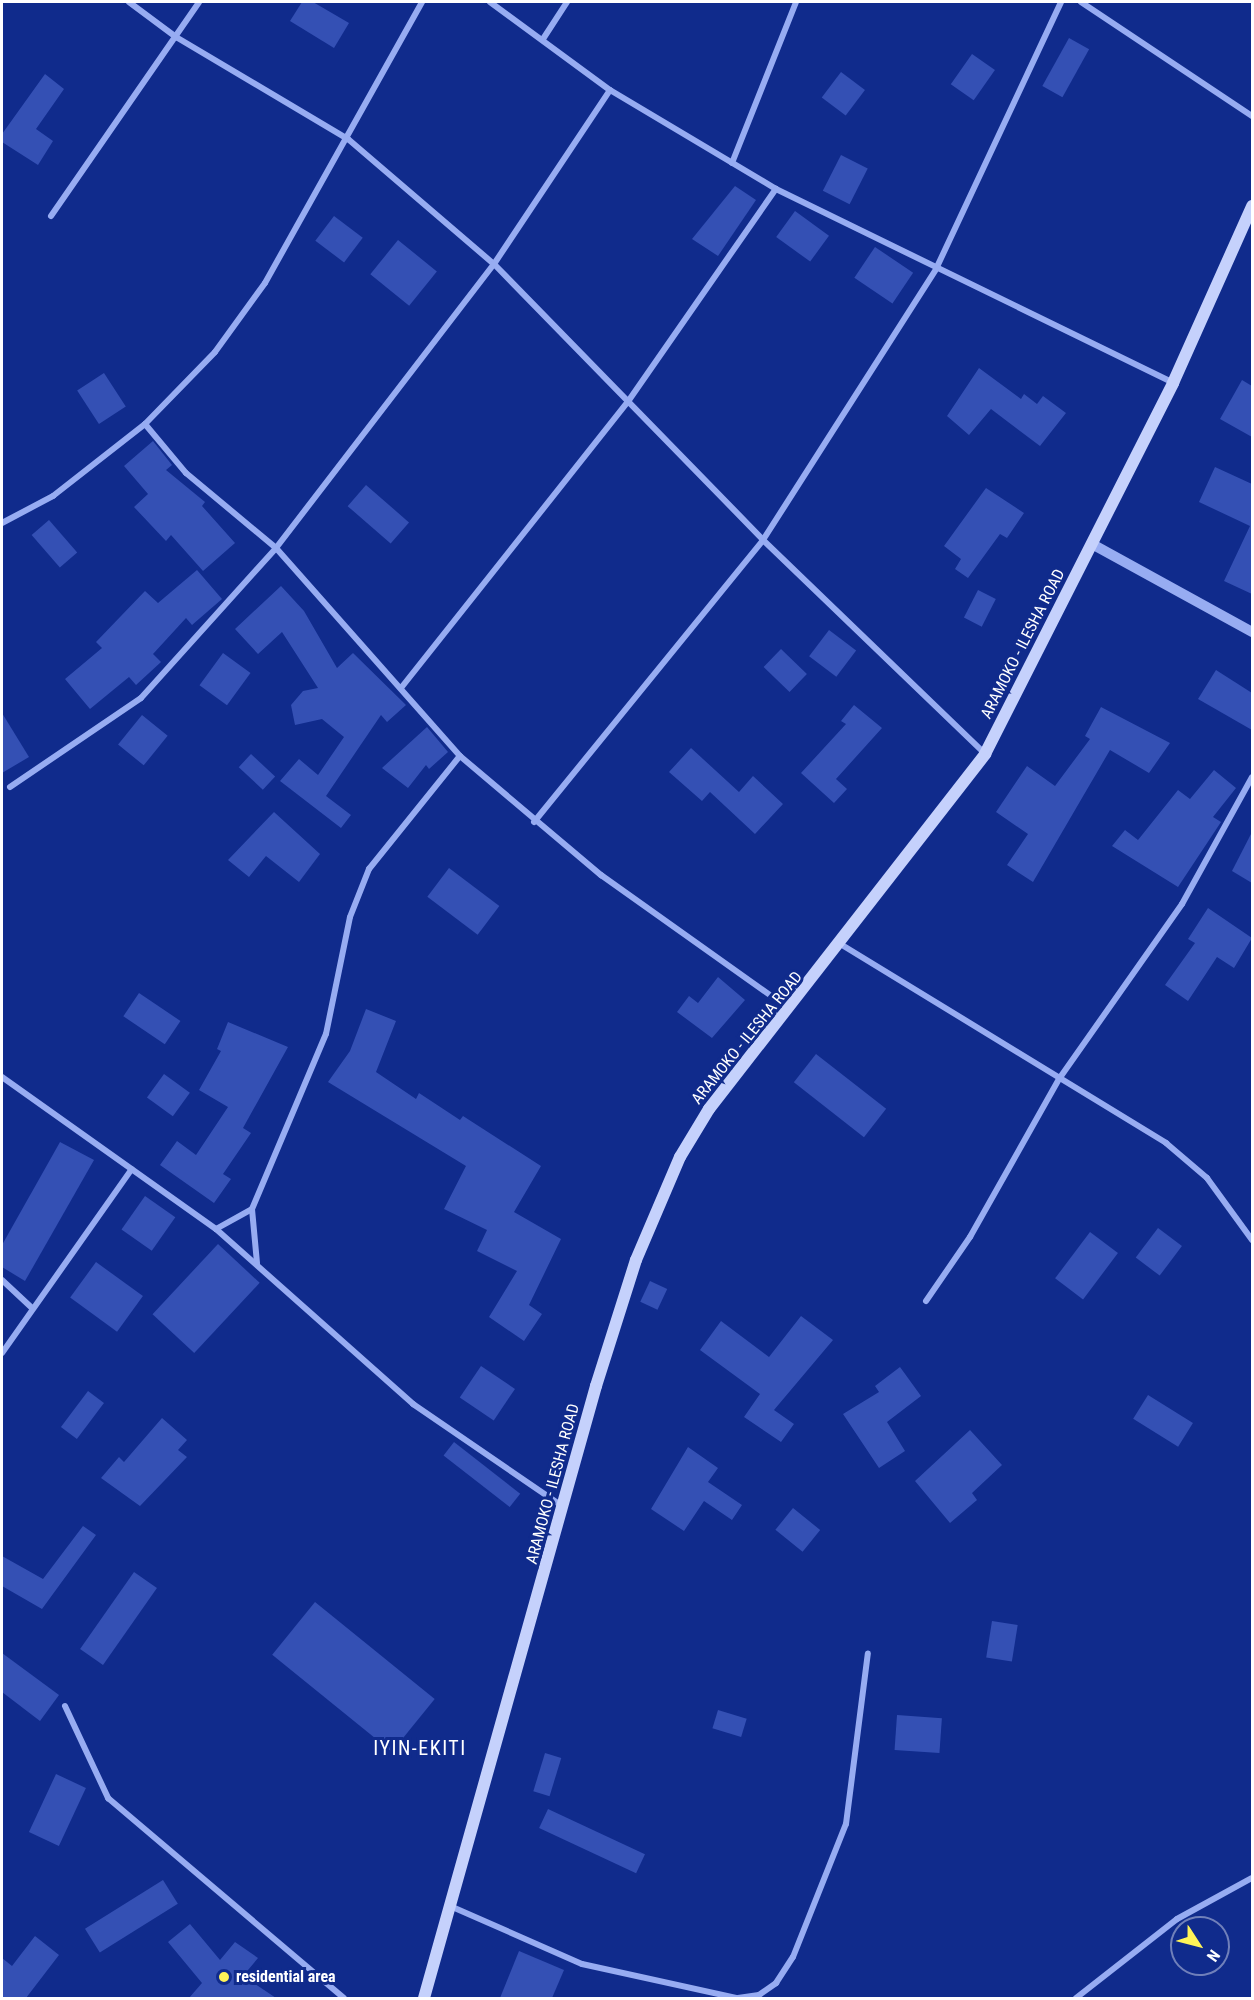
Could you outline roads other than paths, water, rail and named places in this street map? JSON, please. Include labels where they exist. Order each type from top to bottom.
[{"type":"main road","name":"ARAMOKO - ILESHA ROAD","points":[[424,1998],[636,1260],[676,1167],[709,1109],[842,945],[985,754],[1173,383],[1252,206]]},
{"type":"street","points":[[129,2],[176,37],[348,139],[494,264],[763,540],[985,754]]},
{"type":"street","points":[[51,216],[199,2]]},
{"type":"street","points":[[2,523],[53,496],[145,424],[215,352],[258,292],[348,139],[422,2]]},
{"type":"street","points":[[490,2],[610,90],[776,189],[1173,383]]},
{"type":"street","points":[[543,39],[567,2]]},
{"type":"street","points":[[732,163],[796,2]]},
{"type":"street","points":[[534,822],[763,540],[936,269],[1061,2]]},
{"type":"street","points":[[1081,2],[1252,116]]},
{"type":"street","points":[[10,787],[141,698],[276,548],[494,264],[610,90]]},
{"type":"street","points":[[401,688],[627,403],[776,189]]},
{"type":"street","points":[[145,424],[186,473],[276,548],[460,756],[534,822],[791,1010]]},
{"type":"street","points":[[1092,544],[1252,632]]},
{"type":"street","points":[[257,1263],[252,1209],[326,1035],[350,917],[369,869],[460,756]]},
{"type":"street","points":[[926,1301],[970,1237],[1059,1079],[1182,904],[1252,777]]},
{"type":"street","points":[[842,945],[1059,1079],[1191,1164],[1252,1240]]},
{"type":"street","points":[[2,1077],[216,1229],[257,1263],[413,1404],[565,1508]]},
{"type":"street","points":[[2,1353],[132,1169]]},
{"type":"street","points":[[216,1229],[252,1209]]},
{"type":"street","points":[[2,1280],[32,1308]]},
{"type":"street","points":[[450,1906],[582,1964],[738,1998],[759,1995],[776,1983],[793,1957],[846,1824],[868,1653]]},
{"type":"street","points":[[65,1706],[108,1798],[127,1818],[344,1998]]},
{"type":"street","points":[[1076,1998],[1177,1919],[1252,1878]]},
{"type":"place","name":"residential area","points":[[224,1977]]},
{"type":"district","name":"IYIN-EKITI","points":[[420,1748]]}]
